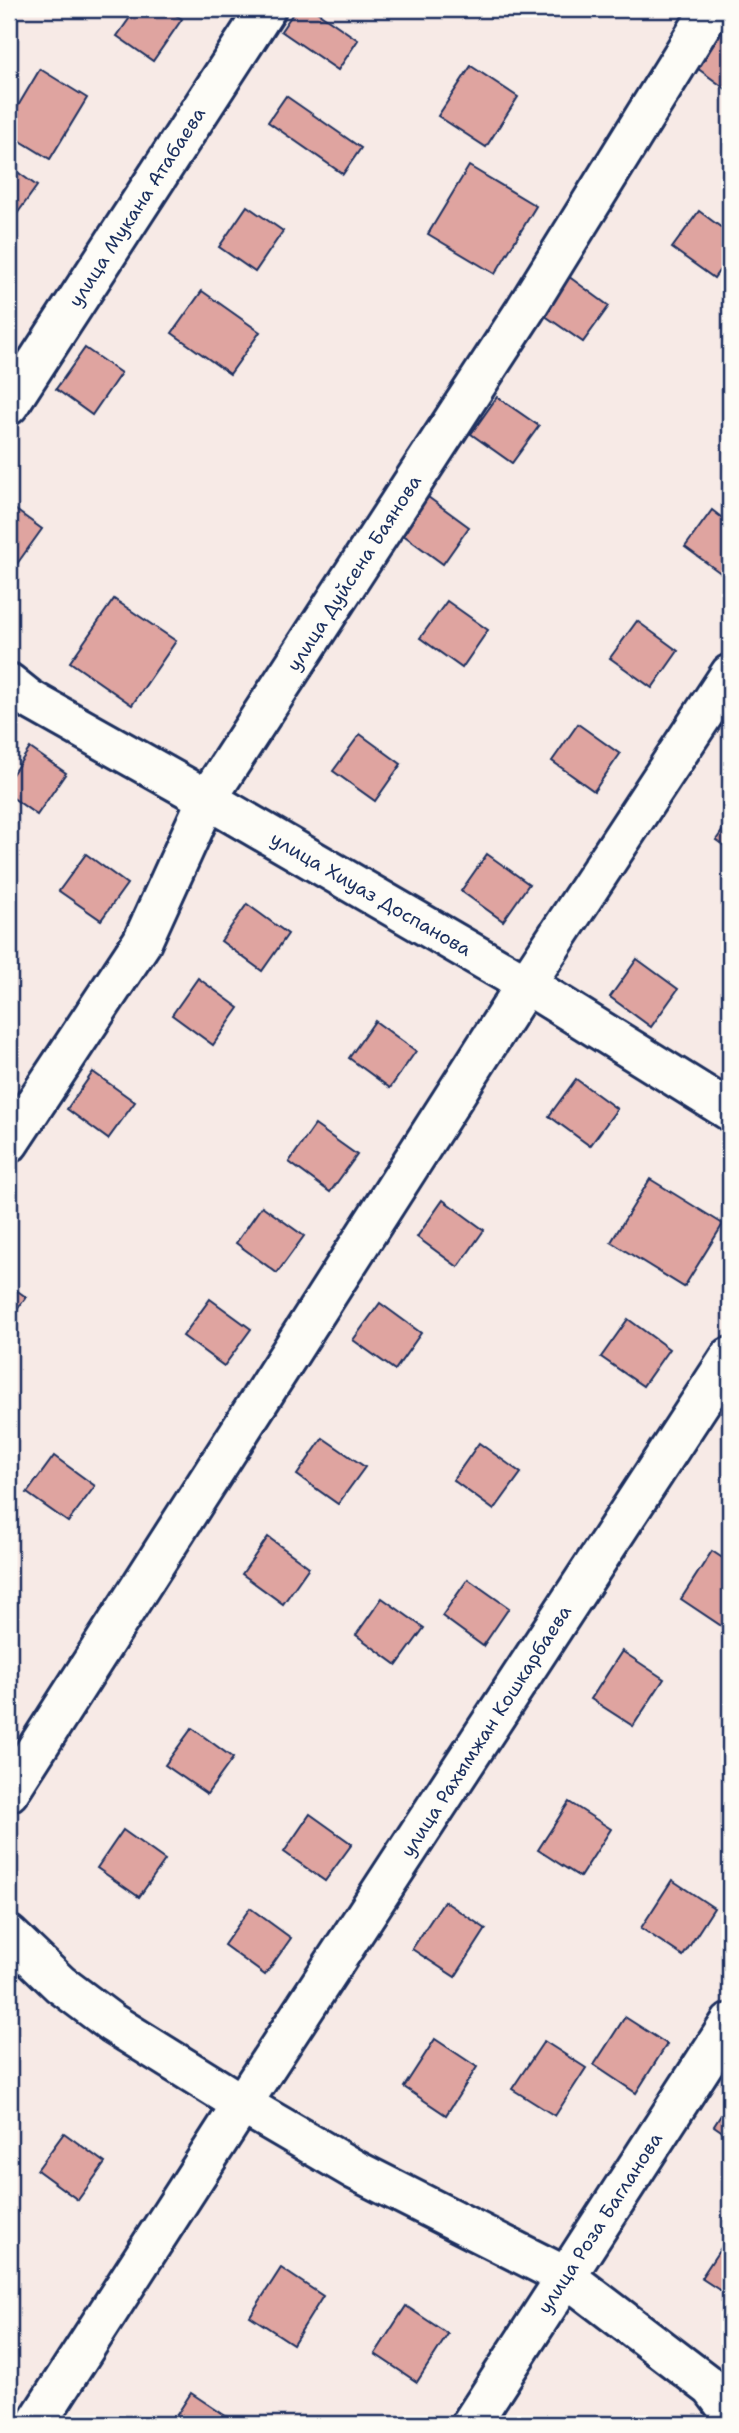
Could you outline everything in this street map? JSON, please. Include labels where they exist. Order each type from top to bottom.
[{"type":"street","name":"улица Мукана Атабаева","points":[[9,405],[266,9]]},
{"type":"street","name":"улица Дуйсена Баянова","points":[[10,1137],[142,942],[207,799],[525,310],[711,9]]},
{"type":"street","points":[[9,1792],[526,984],[730,674]]},
{"type":"street","name":"улица Хиуаз Доспанова","points":[[9,683],[29,699],[526,984],[730,1111]]},
{"type":"street","name":"улица Рахымжан Кошкарбаева","points":[[36,2424],[730,1357]]},
{"type":"street","points":[[9,1935],[60,1984],[113,2023],[242,2104],[355,2170],[565,2276],[712,2388],[730,2412]]},
{"type":"street","name":"улица Роза Багланова","points":[[471,2424],[730,2023]]},
{"type":"building","points":[[136,9],[166,9],[182,19],[153,61],[117,36]]},
{"type":"building","points":[[296,9],[313,9],[358,40],[338,70],[281,31]]},
{"type":"building","points":[[730,21],[730,92],[697,68]]},
{"type":"building","points":[[471,66],[518,97],[486,147],[438,116]]},
{"type":"building","points":[[40,69],[87,98],[50,159],[9,134],[9,121]]},
{"type":"building","points":[[286,96],[361,148],[343,174],[268,122]]},
{"type":"building","points":[[9,166],[37,186],[9,225]]},
{"type":"building","points":[[469,166],[536,206],[495,274],[428,234]]},
{"type":"building","points":[[247,206],[283,231],[255,272],[219,247]]},
{"type":"building","points":[[699,211],[730,234],[730,255],[714,278],[672,248]]},
{"type":"building","points":[[568,276],[609,306],[583,342],[541,313]]},
{"type":"building","points":[[202,291],[260,332],[230,374],[172,333]]},
{"type":"building","points":[[85,348],[121,373],[92,415],[56,389]]},
{"type":"building","points":[[497,397],[539,426],[512,463],[471,434]]},
{"type":"building","points":[[428,497],[469,527],[443,564],[402,534]]},
{"type":"building","points":[[9,505],[42,529],[9,575]]},
{"type":"building","points":[[712,510],[730,524],[730,572],[726,577],[685,547]]},
{"type":"building","points":[[114,599],[176,641],[132,705],[70,662]]},
{"type":"building","points":[[447,601],[488,630],[462,668],[420,638]]},
{"type":"building","points":[[637,621],[678,651],[652,688],[610,658]]},
{"type":"building","points":[[578,724],[620,754],[594,791],[552,761]]},
{"type":"building","points":[[360,734],[401,764],[375,801],[333,771]]},
{"type":"building","points":[[30,748],[66,773],[37,815],[9,795],[9,779]]},
{"type":"building","points":[[730,820],[730,850],[716,840]]},
{"type":"building","points":[[86,854],[127,884],[101,920],[59,891]]},
{"type":"building","points":[[487,854],[529,884],[503,921],[461,891]]},
{"type":"building","points":[[247,904],[288,934],[262,971],[221,941]]},
{"type":"building","points":[[637,959],[678,989],[651,1027],[610,997]]},
{"type":"building","points":[[198,978],[239,1008],[213,1045],[172,1015]]},
{"type":"building","points":[[375,1021],[416,1051],[390,1088],[349,1058]]},
{"type":"building","points":[[93,1072],[135,1102],[108,1139],[67,1109]]},
{"type":"building","points":[[576,1079],[617,1109],[590,1146],[549,1116]]},
{"type":"building","points":[[315,1125],[357,1155],[330,1192],[289,1162]]},
{"type":"building","points":[[650,1179],[723,1224],[684,1287],[611,1242]]},
{"type":"building","points":[[443,1200],[484,1230],[458,1267],[417,1237]]},
{"type":"building","points":[[262,1206],[304,1236],[277,1273],[236,1243]]},
{"type":"building","points":[[9,1285],[26,1297],[9,1321]]},
{"type":"building","points":[[210,1299],[251,1329],[224,1366],[183,1336]]},
{"type":"building","points":[[380,1303],[421,1333],[395,1370],[353,1340]]},
{"type":"building","points":[[628,1319],[669,1349],[643,1386],[601,1357]]},
{"type":"building","points":[[323,1438],[365,1467],[338,1504],[297,1475]]},
{"type":"building","points":[[479,1443],[521,1473],[494,1510],[453,1480]]},
{"type":"building","points":[[54,1456],[95,1486],[68,1522],[27,1493]]},
{"type":"building","points":[[268,1537],[309,1567],[283,1604],[242,1574]]},
{"type":"building","points":[[712,1551],[730,1563],[730,1616],[723,1627],[681,1599]]},
{"type":"building","points":[[468,1579],[509,1608],[483,1646],[442,1616]]},
{"type":"building","points":[[382,1598],[424,1628],[397,1665],[356,1635]]},
{"type":"building","points":[[622,1651],[664,1679],[633,1726],[591,1699]]},
{"type":"building","points":[[192,1728],[233,1758],[207,1794],[165,1765]]},
{"type":"building","points":[[569,1802],[611,1829],[580,1877],[538,1850]]},
{"type":"building","points":[[310,1814],[352,1844],[325,1881],[284,1852]]},
{"type":"building","points":[[123,1830],[165,1860],[139,1897],[97,1868]]},
{"type":"building","points":[[672,1880],[714,1908],[683,1956],[641,1928]]},
{"type":"building","points":[[444,1901],[486,1929],[455,1977],[412,1949]]},
{"type":"building","points":[[250,1908],[291,1938],[265,1975],[224,1945]]},
{"type":"building","points":[[625,2017],[667,2044],[636,2093],[594,2065]]},
{"type":"building","points":[[435,2039],[477,2067],[446,2115],[404,2087]]},
{"type":"building","points":[[544,2041],[586,2068],[555,2116],[512,2089]]},
{"type":"building","points":[[730,2101],[730,2137],[714,2126]]},
{"type":"building","points":[[64,2133],[105,2163],[78,2200],[37,2170]]},
{"type":"building","points":[[730,2234],[730,2297],[701,2278]]},
{"type":"building","points":[[281,2268],[323,2296],[293,2344],[250,2316]]},
{"type":"building","points":[[406,2306],[448,2334],[417,2382],[375,2354]]},
{"type":"building","points":[[191,2393],[233,2421],[230,2424],[171,2424]]}]
